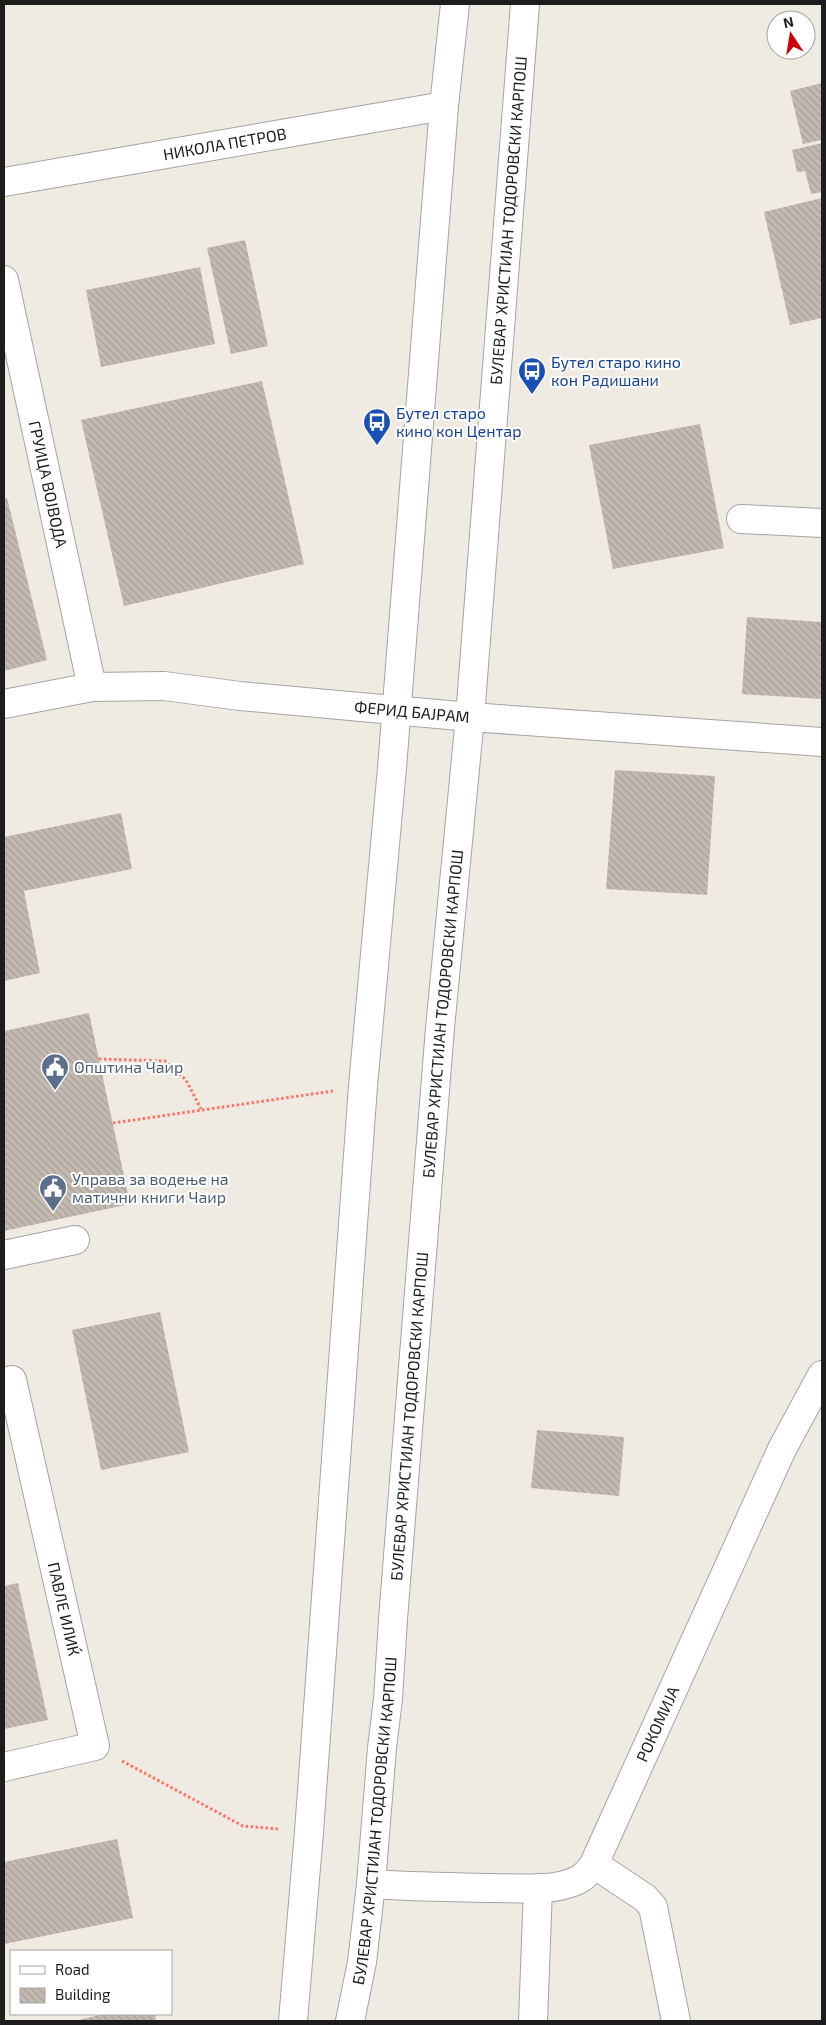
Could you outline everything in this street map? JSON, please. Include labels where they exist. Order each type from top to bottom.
[{"type":"street","points":[[293,2021],[309,1832],[363,1086],[397,710],[444,106],[455,4]]},
{"type":"street","name":"БУЛЕВАР ХРИСТИЈАН ТОДОРОВСКИ КАРПОШ","points":[[350,2021],[362,1962],[388,1699],[440,1028],[470,717],[525,4]]},
{"type":"street","name":"НИКОЛА ПЕТРОВ","points":[[4,182],[444,106]]},
{"type":"street","name":"ГРУИЦА ВОЈВОДА","points":[[4,280],[92,687]]},
{"type":"street","points":[[741,519],[822,523]]},
{"type":"street","name":"ФЕРИД БАЈРАМ","points":[[4,704],[92,687],[164,686],[240,696],[470,717],[822,742]]},
{"type":"street","points":[[4,1255],[75,1240]]},
{"type":"street","name":"РОКОМИЈА","points":[[371,1884],[421,1887],[538,1888],[553,1887],[579,1880],[588,1873],[594,1864],[782,1449],[822,1375]]},
{"type":"street","name":"ПАВЛЕ ИЛИЌ","points":[[12,1380],[95,1746]]},
{"type":"street","points":[[4,1767],[95,1746]]},
{"type":"street","points":[[594,1864],[645,1898],[653,1907],[676,2021]]},
{"type":"street","points":[[533,2021],[538,1888]]},
{"type":"path","points":[[99,1058],[165,1061],[186,1080],[201,1109]]},
{"type":"path","points":[[112,1123],[363,1086]]},
{"type":"path","points":[[95,1746],[243,1826],[309,1832]]},
{"type":"building","points":[[822,83],[822,140],[803,144],[790,91]]},
{"type":"building","points":[[822,143],[822,192],[811,194],[805,171],[797,172],[792,150]]},
{"type":"building","points":[[822,198],[822,318],[790,325],[764,212]]},
{"type":"building","points":[[245,240],[268,346],[231,354],[207,248]]},
{"type":"building","points":[[200,267],[215,344],[101,367],[86,290]]},
{"type":"building","points":[[262,381],[304,564],[124,606],[81,420]]},
{"type":"building","points":[[700,424],[724,548],[613,569],[589,445]]},
{"type":"building","points":[[7,498],[47,660],[4,671],[4,499]]},
{"type":"building","points":[[747,617],[822,622],[822,699],[742,694]]},
{"type":"building","points":[[615,770],[715,776],[707,895],[606,889]]},
{"type":"building","points":[[121,813],[132,869],[24,891],[40,973],[4,981],[4,837]]},
{"type":"building","name":"Општина Чаир","points":[[89,1013],[130,1204],[4,1231],[4,1031]]},
{"type":"building","points":[[160,1312],[189,1452],[101,1470],[72,1330]]},
{"type":"building","points":[[537,1430],[624,1437],[619,1496],[531,1488]]},
{"type":"building","points":[[18,1583],[48,1720],[4,1729],[4,1586]]},
{"type":"building","points":[[117,1839],[133,1918],[4,1944],[4,1862]]},
{"type":"building","points":[[99,2015],[155,2015],[156,2021],[75,2021]]},
{"type":"place","name":"Бутел старо кино кон Радишани","points":[[532,395]]},
{"type":"place","name":"Бутел старо кино кон Центар","points":[[377,446]]},
{"type":"place","name":"Општина Чаир","points":[[55,1091]]},
{"type":"place","name":"Управа за водење на матични книги Чаир","points":[[53,1212]]}]
